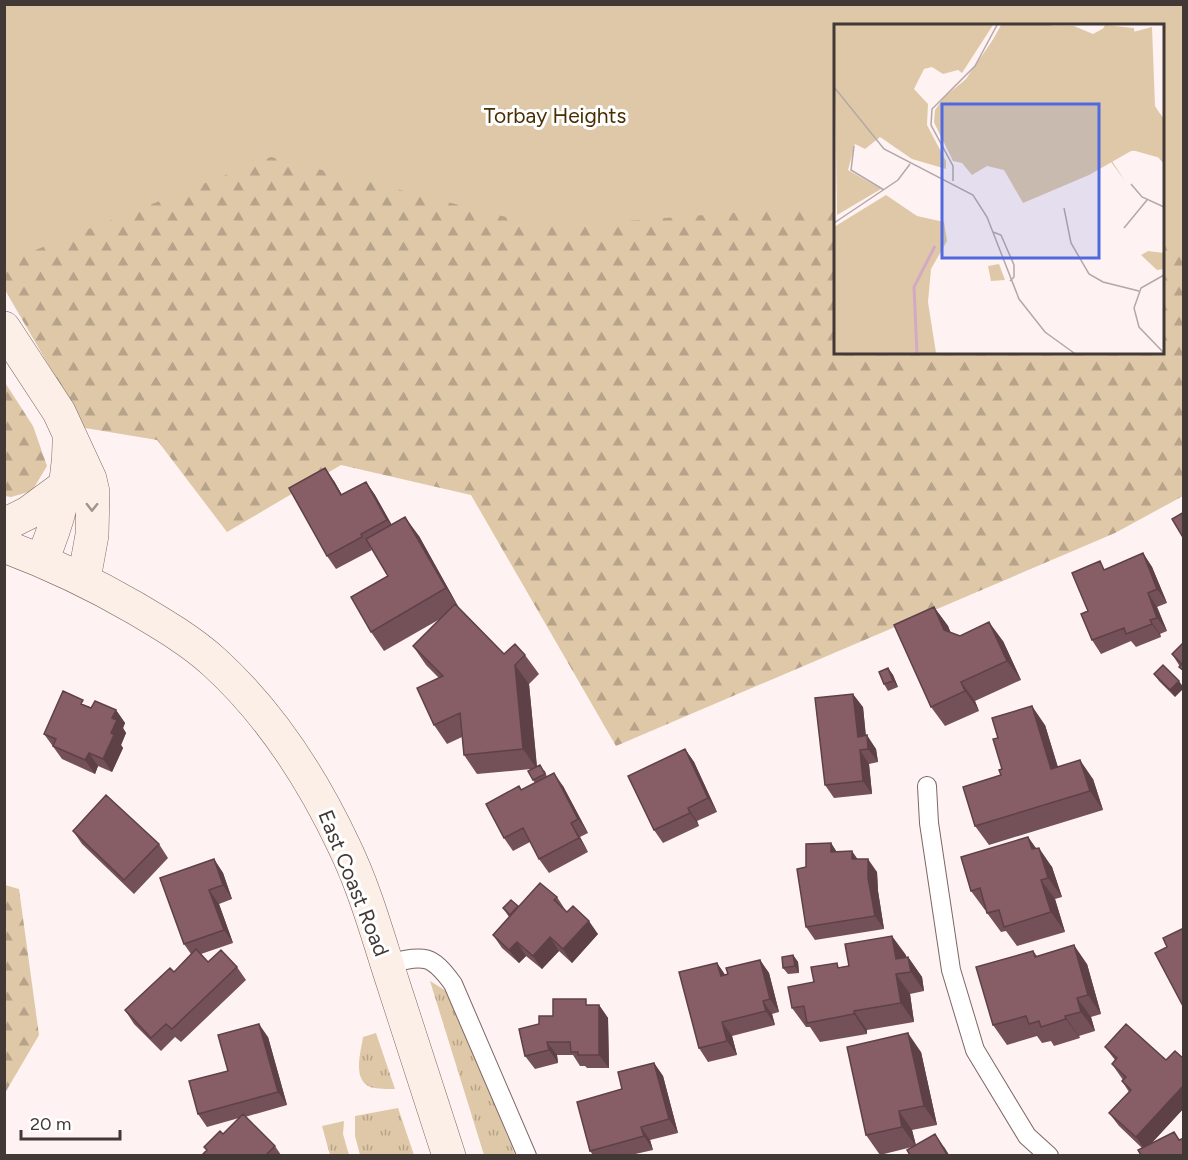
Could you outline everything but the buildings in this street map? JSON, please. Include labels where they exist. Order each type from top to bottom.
[{"type":"main road","points":[[4,328],[69,432],[85,465],[93,492],[92,535],[84,579]]},
{"type":"main road","points":[[42,560],[54,532],[66,485],[69,468],[69,432]]},
{"type":"main road","points":[[4,525],[44,503],[66,485]]},
{"type":"main road","name":"East Coast Road","points":[[4,546],[84,579],[195,646],[237,684],[266,717],[297,760],[345,848],[387,964],[449,1155]]},
{"type":"lane","points":[[927,786],[929,823],[951,970],[975,1050],[1027,1136],[1049,1155]]},
{"type":"lane","points":[[387,964],[427,958],[440,967],[453,984],[527,1155]]},
{"type":"green space","name":"Torbay Heights","points":[[5,4],[1183,5],[1183,251],[1177,238],[1164,231],[1164,24],[834,24],[834,205],[545,227],[271,157],[5,262]]},
{"type":"green space","points":[[4,5],[1183,5],[1183,496],[1115,533],[616,746],[471,495],[341,465],[227,532],[157,440],[85,428],[5,290]]},
{"type":"green space","points":[[4,381],[33,426],[47,466],[32,491],[11,497],[5,496]]},
{"type":"green space","points":[[5,885],[19,889],[39,1035],[5,1093]]},
{"type":"green space","points":[[430,981],[451,994],[515,1155],[484,1155]]},
{"type":"green space","points":[[376,1033],[395,1089],[370,1087],[361,1078],[359,1065],[363,1037]]},
{"type":"green space","points":[[398,1108],[414,1155],[360,1155],[355,1136],[355,1116]]},
{"type":"green space","points":[[344,1121],[343,1134],[349,1155],[330,1155],[322,1126]]}]
